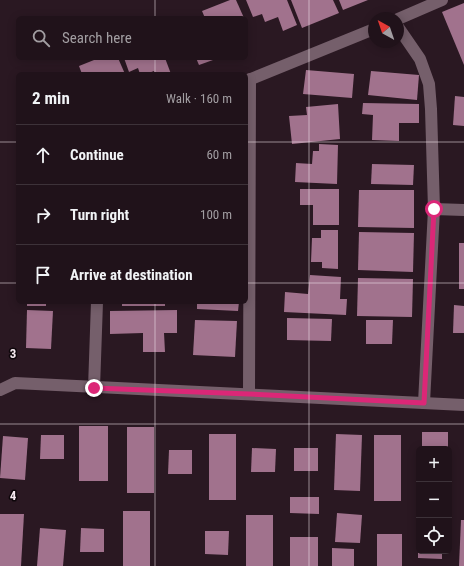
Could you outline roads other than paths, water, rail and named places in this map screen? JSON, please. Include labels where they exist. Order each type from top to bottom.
[{"type":"street","points":[[404,16],[442,0]]},
{"type":"street","points":[[249,394],[248,80],[368,31]]},
{"type":"street","points":[[404,36],[420,59],[429,84],[431,109],[434,209],[424,403]]},
{"type":"street","points":[[434,209],[464,210]]},
{"type":"street","points":[[94,388],[97,304]]},
{"type":"street","points":[[0,390],[15,384],[464,405]]}]
